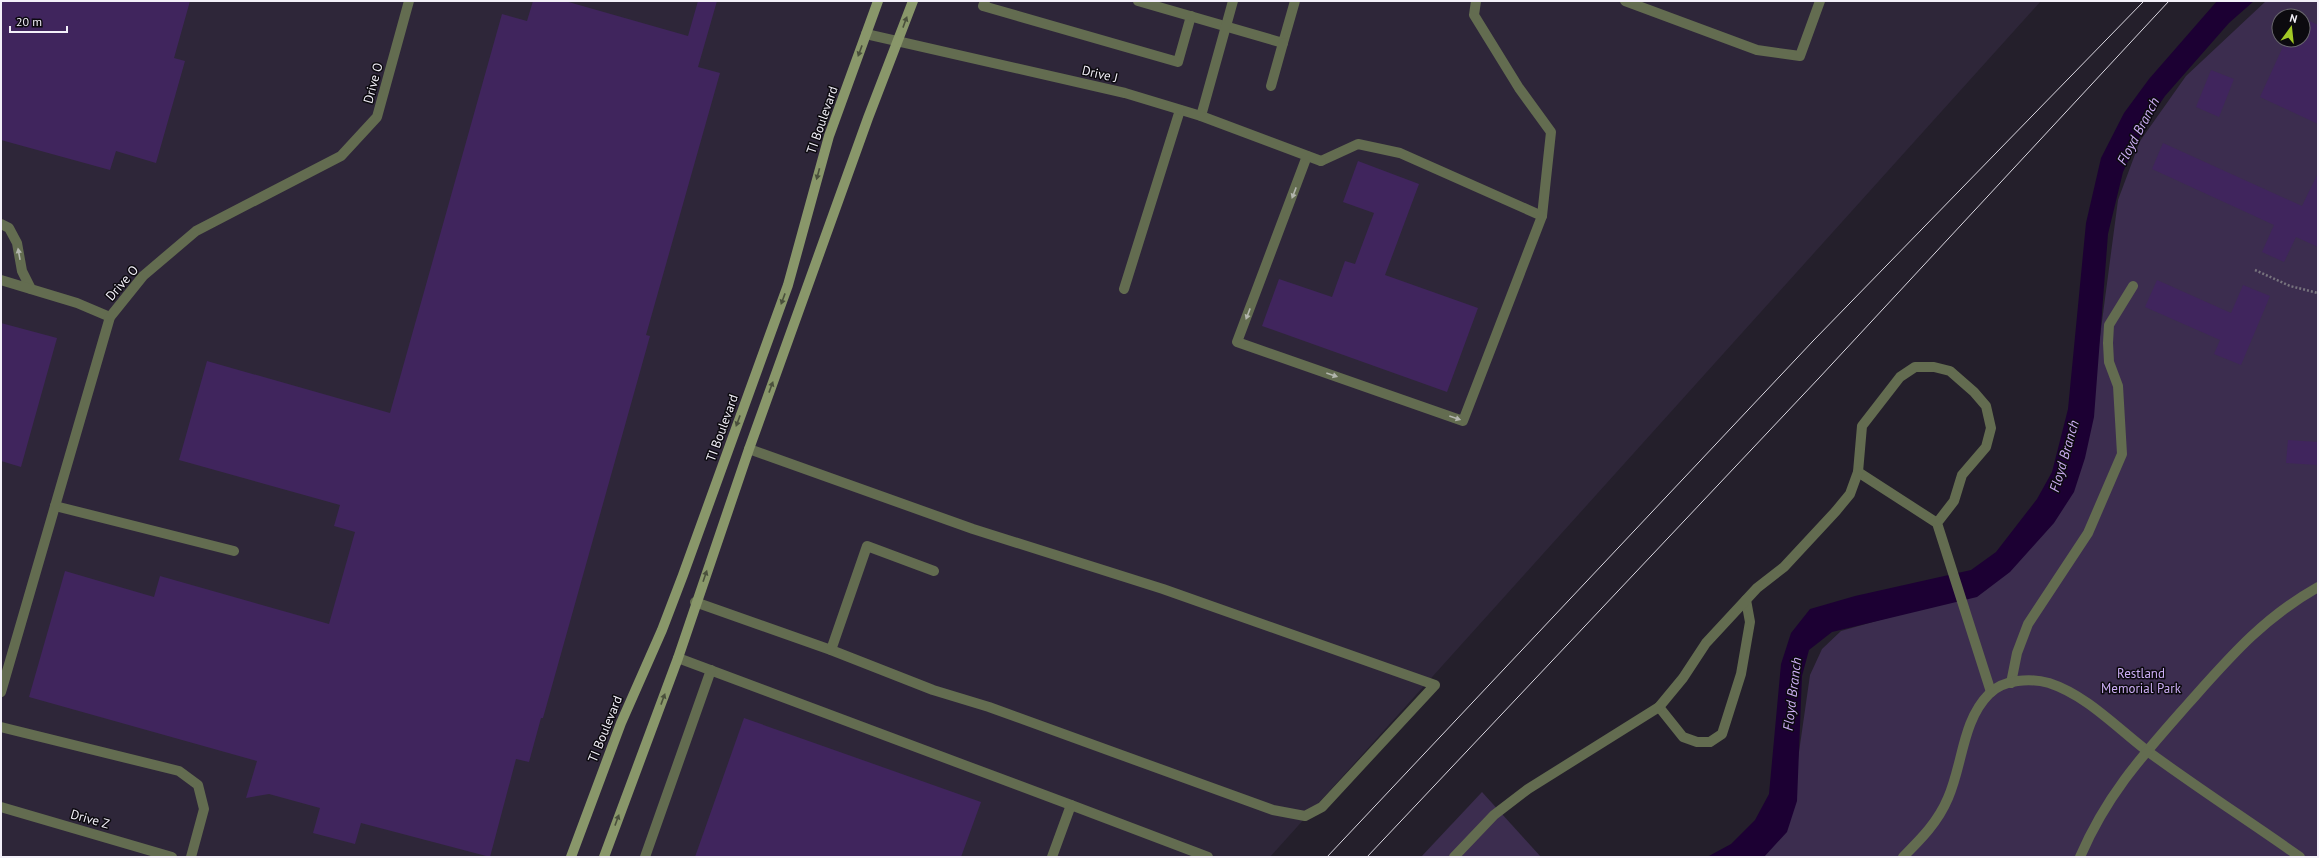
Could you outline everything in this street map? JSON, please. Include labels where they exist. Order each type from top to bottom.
[{"type":"street","name":"Drive O","points":[[1,692],[110,317],[143,276],[196,231],[341,156],[377,117],[409,1]]},
{"type":"street","name":"TI Boulevard","points":[[571,857],[621,723],[662,630],[683,575],[785,292],[828,136],[878,1]]},
{"type":"street","points":[[604,857],[678,658],[749,449],[866,125],[913,1]]},
{"type":"street","points":[[985,1],[983,6],[1178,62],[1191,16]]},
{"type":"street","points":[[1138,1],[1283,43]]},
{"type":"street","points":[[1201,116],[1233,1]]},
{"type":"street","points":[[1271,86],[1295,1]]},
{"type":"street","points":[[1307,156],[1237,342],[1463,421],[1542,216],[1551,132],[1519,88],[1474,15],[1476,1]]},
{"type":"street","points":[[1625,1],[1757,50],[1800,56],[1820,1]]},
{"type":"street","name":"Drive J","points":[[866,34],[1125,93],[1201,116],[1321,161],[1358,144],[1400,153],[1542,216]]},
{"type":"street","points":[[1124,289],[1180,110]]},
{"type":"street","points":[[1,224],[9,228],[17,243],[22,271],[31,289]]},
{"type":"street","points":[[1,280],[77,303],[110,317]]},
{"type":"street","points":[[2011,683],[2017,653],[2028,624],[2088,533],[2122,454],[2118,386],[2109,362],[2109,325],[2133,286]]},
{"type":"street","points":[[1454,857],[1494,815],[1528,789],[1659,707],[1683,678],[1706,643],[1757,588],[1784,567],[1850,494],[1858,472],[1862,426],[1900,377],[1915,367],[1934,367],[1950,371],[1974,392],[1986,406],[1991,428],[1986,447],[1962,475],[1954,501],[1937,523]]},
{"type":"street","points":[[696,602],[831,650],[933,690],[989,707],[1273,810],[1305,816],[1322,807],[1435,685],[1163,590],[973,529],[749,449]]},
{"type":"street","points":[[1858,472],[1937,523],[1949,555],[1966,615],[1991,692]]},
{"type":"street","points":[[55,506],[234,551]]},
{"type":"street","points":[[831,650],[867,546],[934,571]]},
{"type":"street","points":[[2080,857],[2096,821],[2120,783],[2146,750],[2247,639],[2300,597],[2318,587]]},
{"type":"street","points":[[1659,707],[1683,737],[1697,742],[1710,742],[1722,734],[1741,674],[1750,622],[1746,600]]},
{"type":"street","points":[[678,658],[1208,857]]},
{"type":"street","points":[[645,857],[711,670]]},
{"type":"street","points":[[1903,857],[1923,837],[1938,818],[1949,797],[1971,723],[1977,711],[1991,692],[1999,686],[2032,680],[2048,683],[2066,690],[2146,750],[2300,857]]},
{"type":"street","points":[[1,727],[179,771],[198,785],[204,809],[191,857]]},
{"type":"street","points":[[1052,857],[1071,805]]},
{"type":"street","name":"Drive Z","points":[[1,807],[172,857]]},
{"type":"path","points":[[2255,270],[2290,286],[2318,293]]},
{"type":"shaded area","points":[[1,1],[2041,1],[1270,857],[1,857]]},
{"type":"green space","name":"Restland Memorial Park","points":[[2266,1],[2318,1],[2318,857],[1754,857],[1789,822],[1810,675],[1822,649],[1841,631],[1986,590],[2087,435],[2118,200],[2140,141],[2186,76]]},
{"type":"green space","points":[[1482,792],[1541,857],[1421,857]]},
{"type":"water","name":"Floyd Branch","points":[[2217,1],[2254,1],[2229,23],[2165,96],[2146,124],[2123,172],[2108,234],[2094,417],[2085,458],[2074,492],[2054,523],[2010,572],[1977,597],[1832,632],[1809,650],[1802,676],[1797,801],[1787,832],[1764,857],[1707,857],[1731,844],[1755,820],[1769,794],[1781,664],[1791,633],[1810,609],[1855,596],[1971,570],[1996,552],[2037,499],[2052,472],[2068,409],[2086,223],[2101,158],[2124,113],[2149,79]]},
{"type":"building","points":[[1,1],[190,1],[174,58],[185,61],[156,163],[116,151],[110,170],[1,140]]},
{"type":"building","points":[[533,1],[565,1],[688,36],[698,1],[717,1],[698,67],[720,73],[646,335],[650,336],[543,718],[541,718],[529,762],[516,759],[490,857],[361,823],[355,844],[313,833],[320,808],[269,794],[246,798],[257,761],[29,697],[65,571],[154,597],[160,576],[329,624],[355,532],[334,526],[340,505],[179,460],[207,361],[390,413],[502,14],[527,21]]},
{"type":"building","points":[[2311,22],[2318,25],[2318,124],[2260,97],[2282,48],[2311,48]]},
{"type":"building","points":[[2211,70],[2234,79],[2219,117],[2196,107]]},
{"type":"building","points":[[2163,143],[2302,206],[2318,173],[2318,247],[2296,237],[2284,262],[2262,252],[2274,225],[2152,169]]},
{"type":"building","points":[[1358,161],[1419,184],[1385,275],[1478,308],[1447,392],[1262,326],[1279,279],[1332,297],[1345,261],[1355,264],[1374,213],[1343,202]]},
{"type":"building","points":[[2157,280],[2231,313],[2243,285],[2270,296],[2241,365],[2214,354],[2220,340],[2145,307]]},
{"type":"building","points":[[1,323],[57,338],[21,467],[1,461]]},
{"type":"building","points":[[2288,440],[2318,442],[2318,465],[2286,463]]},
{"type":"building","points":[[744,718],[981,802],[961,857],[695,857]]},
{"type":"tram line","points":[[1327,857],[1813,341],[2144,1]]},
{"type":"tram line","points":[[1367,857],[1819,378],[2169,1]]}]
